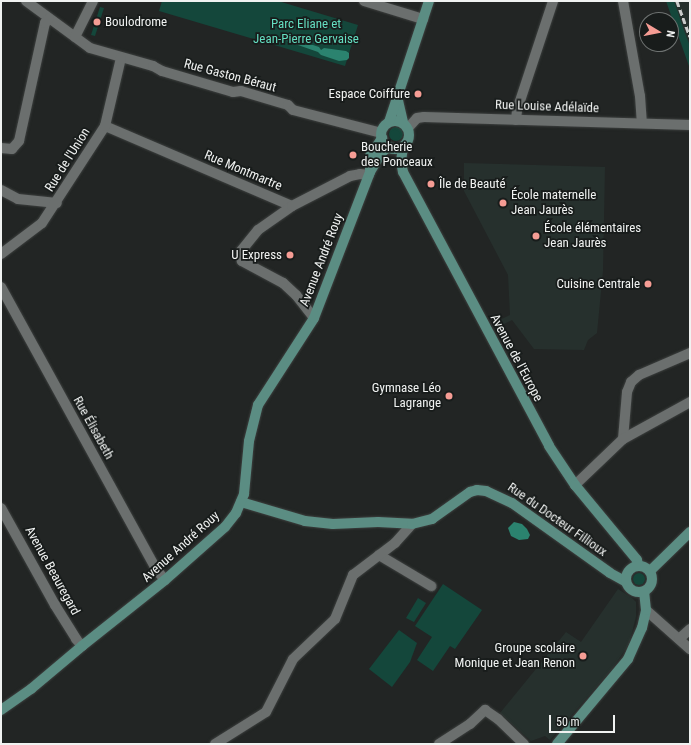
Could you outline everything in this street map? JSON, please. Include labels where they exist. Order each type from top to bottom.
[{"type":"street","name":"Rue Gaston Béraut","points":[[26,1],[90,48],[153,66],[162,71],[233,92],[241,91],[288,105],[293,110],[381,136]]},
{"type":"street","points":[[75,37],[94,1]]},
{"type":"street","points":[[364,1],[423,19]]},
{"type":"street","points":[[389,122],[429,1]]},
{"type":"street","points":[[516,120],[517,110],[553,1]]},
{"type":"street","points":[[623,1],[640,96],[642,123]]},
{"type":"street","points":[[1,148],[12,149],[19,141],[45,23],[49,18]]},
{"type":"street","name":"Rue de l'Union","points":[[1,254],[42,223],[57,203],[106,126],[121,58]]},
{"type":"street","points":[[397,96],[406,125],[409,139],[403,147],[396,149],[389,147],[381,136],[384,127],[389,122],[394,120],[406,125]]},
{"type":"street","name":"Rue Louise Adélaïde","points":[[406,125],[420,117],[690,125]]},
{"type":"street","name":"Rue Montmartre","points":[[106,126],[292,206],[350,176],[369,174]]},
{"type":"street","name":"Avenue André Rouy","points":[[369,174],[370,156],[381,136]]},
{"type":"street","name":"Avenue André Rouy","points":[[1,708],[31,689],[165,580],[225,527],[236,513],[241,502],[245,486],[249,441],[258,405],[314,318],[369,174],[382,152],[389,147]]},
{"type":"street","name":"Avenue de l'Europe","points":[[403,147],[401,161],[403,172],[549,446],[575,485],[637,560],[638,565]]},
{"type":"street","points":[[1,190],[18,199],[57,203]]},
{"type":"street","points":[[292,206],[258,230],[241,251],[242,260],[283,283],[296,295],[314,318]]},
{"type":"street","name":"Rue Élisabeth","points":[[1,287],[156,569],[165,580]]},
{"type":"street","points":[[623,439],[627,392],[631,382],[639,375],[690,353]]},
{"type":"street","points":[[575,485],[623,439],[690,402]]},
{"type":"street","name":"Rue du Docteur Fillioux","points":[[241,502],[304,521],[333,524],[378,522],[412,524],[432,518],[470,492],[477,490],[486,491],[512,502],[610,573],[626,582]]},
{"type":"street","name":"Avenue Beauregard","points":[[1,508],[55,605],[82,646]]},
{"type":"street","points":[[215,744],[266,712],[293,659],[335,619],[353,575],[395,543],[412,524]]},
{"type":"street","points":[[650,571],[690,533]]},
{"type":"street","points":[[379,555],[431,586]]},
{"type":"street","points":[[633,566],[645,566],[650,571],[652,583],[644,591],[633,591],[626,582],[627,573],[633,566]]},
{"type":"street","points":[[557,744],[628,659],[641,632],[646,610],[644,591]]},
{"type":"street","points":[[646,610],[690,649]]},
{"type":"street","points":[[679,639],[690,628]]},
{"type":"street","points":[[439,744],[470,724],[485,710],[498,719],[524,744]]},
{"type":"shaded area","points":[[667,1],[690,1],[690,66],[679,34],[679,12],[671,12]]},
{"type":"shaded area","points":[[283,34],[283,39],[304,45],[313,45],[319,47],[321,50],[324,48],[346,51],[349,53],[349,58],[347,60],[339,61],[275,37],[281,38]]},
{"type":"shaded area","points":[[464,163],[605,167],[603,271],[597,333],[588,340],[584,350],[534,349],[512,320],[494,329],[491,324],[510,315],[508,275],[464,191]]},
{"type":"shaded area","points":[[514,522],[522,524],[527,529],[530,535],[528,539],[519,540],[511,536],[508,528]]},
{"type":"shaded area","name":"Groupe scolaire Monique et Jean Renon","points":[[618,589],[636,602],[636,617],[629,644],[612,669],[550,740],[545,736],[531,741],[500,713],[566,632],[581,642]]},
{"type":"green space","name":"Parc Eliane et Jean-Pierre Gervaise","points":[[162,1],[278,1],[358,25],[345,66],[159,11]]},
{"type":"green space","points":[[666,1],[674,1],[678,12],[670,12]]},
{"type":"green space","name":"Boulodrome","points":[[100,7],[104,8],[95,36],[91,35]]},
{"type":"green space","points":[[679,16],[690,46],[690,69],[679,38]]},
{"type":"green space","points":[[396,127],[401,129],[403,134],[401,139],[396,141],[391,139],[389,134],[391,129]]},
{"type":"green space","points":[[637,573],[641,573],[645,579],[641,585],[637,585],[633,581],[633,577]]},
{"type":"green space","points":[[443,584],[482,610],[455,649],[450,646],[433,671],[417,660],[432,637],[415,626]]},
{"type":"green space","points":[[418,598],[426,603],[414,622],[406,618]]},
{"type":"green space","points":[[399,630],[417,643],[410,662],[392,687],[369,669]]},
{"type":"railway","points":[[677,1],[690,37]]},
{"type":"place","name":"Boulodrome","points":[[97,22]]},
{"type":"place","name":"Espace Coiffure","points":[[418,94]]},
{"type":"place","name":"Boucherie des Ponceaux","points":[[353,155]]},
{"type":"place","name":"Île de Beauté","points":[[431,184]]},
{"type":"place","name":"École maternelle Jean Jaurès","points":[[503,203]]},
{"type":"place","name":"École élémentaires Jean Jaurès","points":[[536,236]]},
{"type":"place","name":"U Express","points":[[290,255]]},
{"type":"place","name":"Cuisine Centrale","points":[[648,284]]},
{"type":"place","name":"Gymnase Léo Lagrange","points":[[449,396]]},
{"type":"place","name":"Groupe scolaire Monique et Jean Renon","points":[[583,656]]}]
